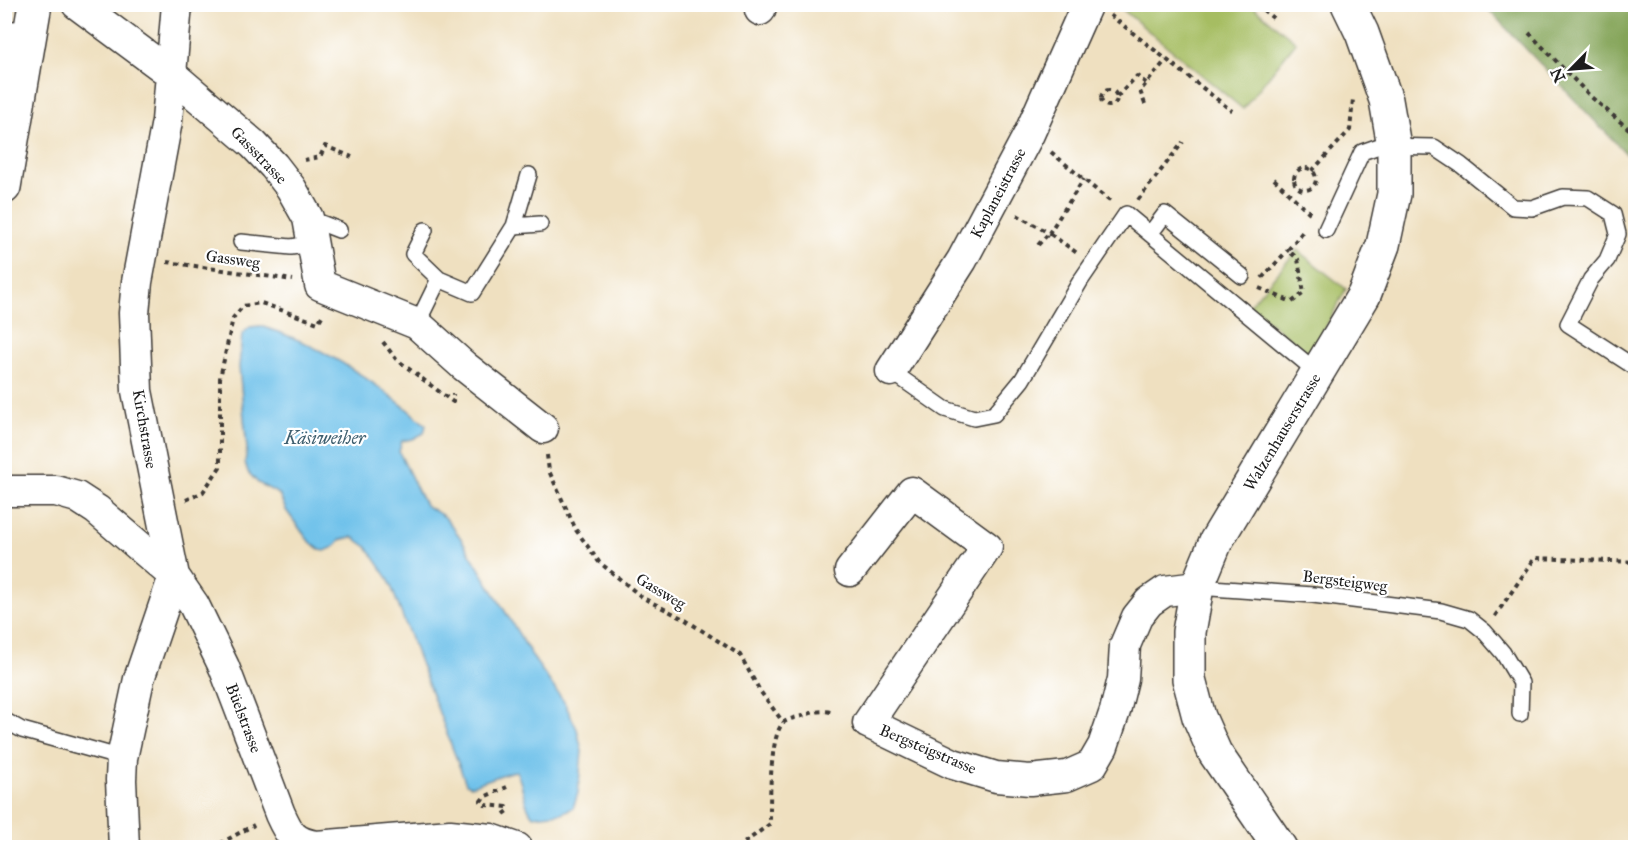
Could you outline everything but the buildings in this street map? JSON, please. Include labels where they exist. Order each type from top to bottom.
[{"type":"street","points":[[4,186],[17,37],[35,4]]},
{"type":"street","name":"Gassstrasse","points":[[76,4],[170,73],[253,144],[274,166],[291,188],[310,231],[328,287]]},
{"type":"street","name":"Kirchstrasse","points":[[174,576],[137,391],[134,314],[167,121],[177,4]]},
{"type":"street","name":"Walzenhauserstrasse","points":[[1280,848],[1215,753],[1199,717],[1189,679],[1189,632],[1197,587],[1216,541],[1364,295],[1383,246],[1394,194],[1394,146],[1386,100],[1362,33],[1348,4]]},
{"type":"street","name":"Kaplaneistrasse","points":[[891,371],[962,260],[1096,8]]},
{"type":"street","points":[[328,287],[417,324],[465,366],[543,428]]},
{"type":"street","name":"Büelstrasse","points":[[4,491],[56,491],[77,497],[97,510],[174,576],[194,605],[224,667],[280,814],[288,831],[297,841],[316,846],[450,835],[482,838],[517,848]]},
{"type":"street","name":"Bergsteigstrasse","points":[[850,571],[912,492],[987,547],[868,723],[953,764],[996,777],[1030,780],[1067,776],[1092,765],[1103,746],[1115,711],[1123,680],[1125,645],[1137,617],[1149,602],[1165,591],[1197,587]]},
{"type":"street","points":[[124,848],[122,758],[139,679],[174,576]]},
{"type":"lane","points":[[1326,230],[1362,152],[1379,146],[1434,147],[1461,165],[1512,207],[1532,208],[1563,197],[1588,198],[1613,214],[1618,234],[1607,261],[1591,279],[1568,324],[1635,368]]},
{"type":"lane","points":[[425,230],[413,254],[439,279],[472,293],[514,226],[529,174]]},
{"type":"lane","points":[[891,371],[945,409],[974,418],[994,414],[1022,380],[1092,264],[1126,214],[1318,373]]},
{"type":"lane","points":[[1150,234],[1165,214],[1242,276]]},
{"type":"lane","points":[[514,226],[540,224]]},
{"type":"lane","points":[[241,242],[291,247],[310,231],[339,230]]},
{"type":"lane","points":[[417,324],[439,279]]},
{"type":"lane","name":"Bergsteigweg","points":[[1197,587],[1313,595],[1441,611],[1469,619],[1503,653],[1521,683],[1520,714]]},
{"type":"lane","points":[[4,720],[22,730],[122,758]]},
{"type":"path","points":[[1256,4],[1273,18]]},
{"type":"path","points":[[1096,8],[1233,111]]},
{"type":"path","points":[[1529,33],[1590,96],[1635,135]]},
{"type":"path","points":[[1145,104],[1140,91],[1166,60]]},
{"type":"path","points":[[1117,97],[1112,90],[1107,90],[1101,98],[1105,104],[1114,103],[1137,76],[1147,84]]},
{"type":"path","points":[[1312,171],[1350,130],[1354,94]]},
{"type":"path","points":[[1049,151],[1126,214],[1183,142]]},
{"type":"path","points":[[274,166],[320,157],[325,146],[352,157]]},
{"type":"path","points":[[1305,168],[1312,171],[1316,179],[1313,186],[1308,189],[1298,187],[1294,177],[1298,171],[1305,168]]},
{"type":"path","points":[[1038,245],[1049,233],[1084,179]]},
{"type":"path","points":[[1274,179],[1310,212],[1312,220],[1326,230]]},
{"type":"path","points":[[1313,186],[1320,192]]},
{"type":"path","points":[[1291,195],[1298,187]]},
{"type":"path","points":[[1013,213],[1049,233],[1092,264]]},
{"type":"path","points":[[1288,250],[1298,260],[1305,293],[1292,302],[1256,286],[1312,220]]},
{"type":"path","name":"Gassweg","points":[[143,258],[328,287]]},
{"type":"path","points":[[159,508],[185,501],[203,492],[220,467],[220,378],[233,318],[243,306],[261,303],[318,323],[328,308],[328,287]]},
{"type":"path","points":[[382,341],[396,358],[453,402],[454,383],[465,366]]},
{"type":"path","name":"Gassweg","points":[[543,428],[549,471],[576,530],[599,562],[643,598],[684,619],[740,655],[760,691],[783,722]]},
{"type":"path","points":[[1484,632],[1535,558],[1635,562]]},
{"type":"path","points":[[737,848],[771,824],[772,753],[778,730],[783,722],[816,711],[824,710],[834,713]]},
{"type":"path","points":[[482,838],[492,820],[508,811],[507,807],[482,803],[482,798],[507,787]]},
{"type":"path","points":[[212,848],[225,839],[280,814]]},
{"type":"green space","points":[[1117,5],[1251,5],[1296,42],[1243,109]]},
{"type":"green space","points":[[1484,5],[1635,5],[1635,163]]},
{"type":"green space","points":[[1297,250],[1346,289],[1311,355],[1249,306]]},
{"type":"water","name":"Käsiweiher","points":[[260,326],[305,343],[348,366],[389,394],[426,425],[424,433],[413,439],[402,441],[399,452],[425,505],[445,517],[460,537],[534,659],[564,702],[577,729],[582,751],[578,793],[573,808],[561,813],[533,816],[527,806],[516,771],[471,786],[466,784],[388,578],[367,547],[353,537],[340,540],[334,547],[325,551],[320,550],[308,540],[286,510],[279,494],[258,483],[248,472],[245,462],[247,449],[239,367],[242,334],[250,327]]}]
